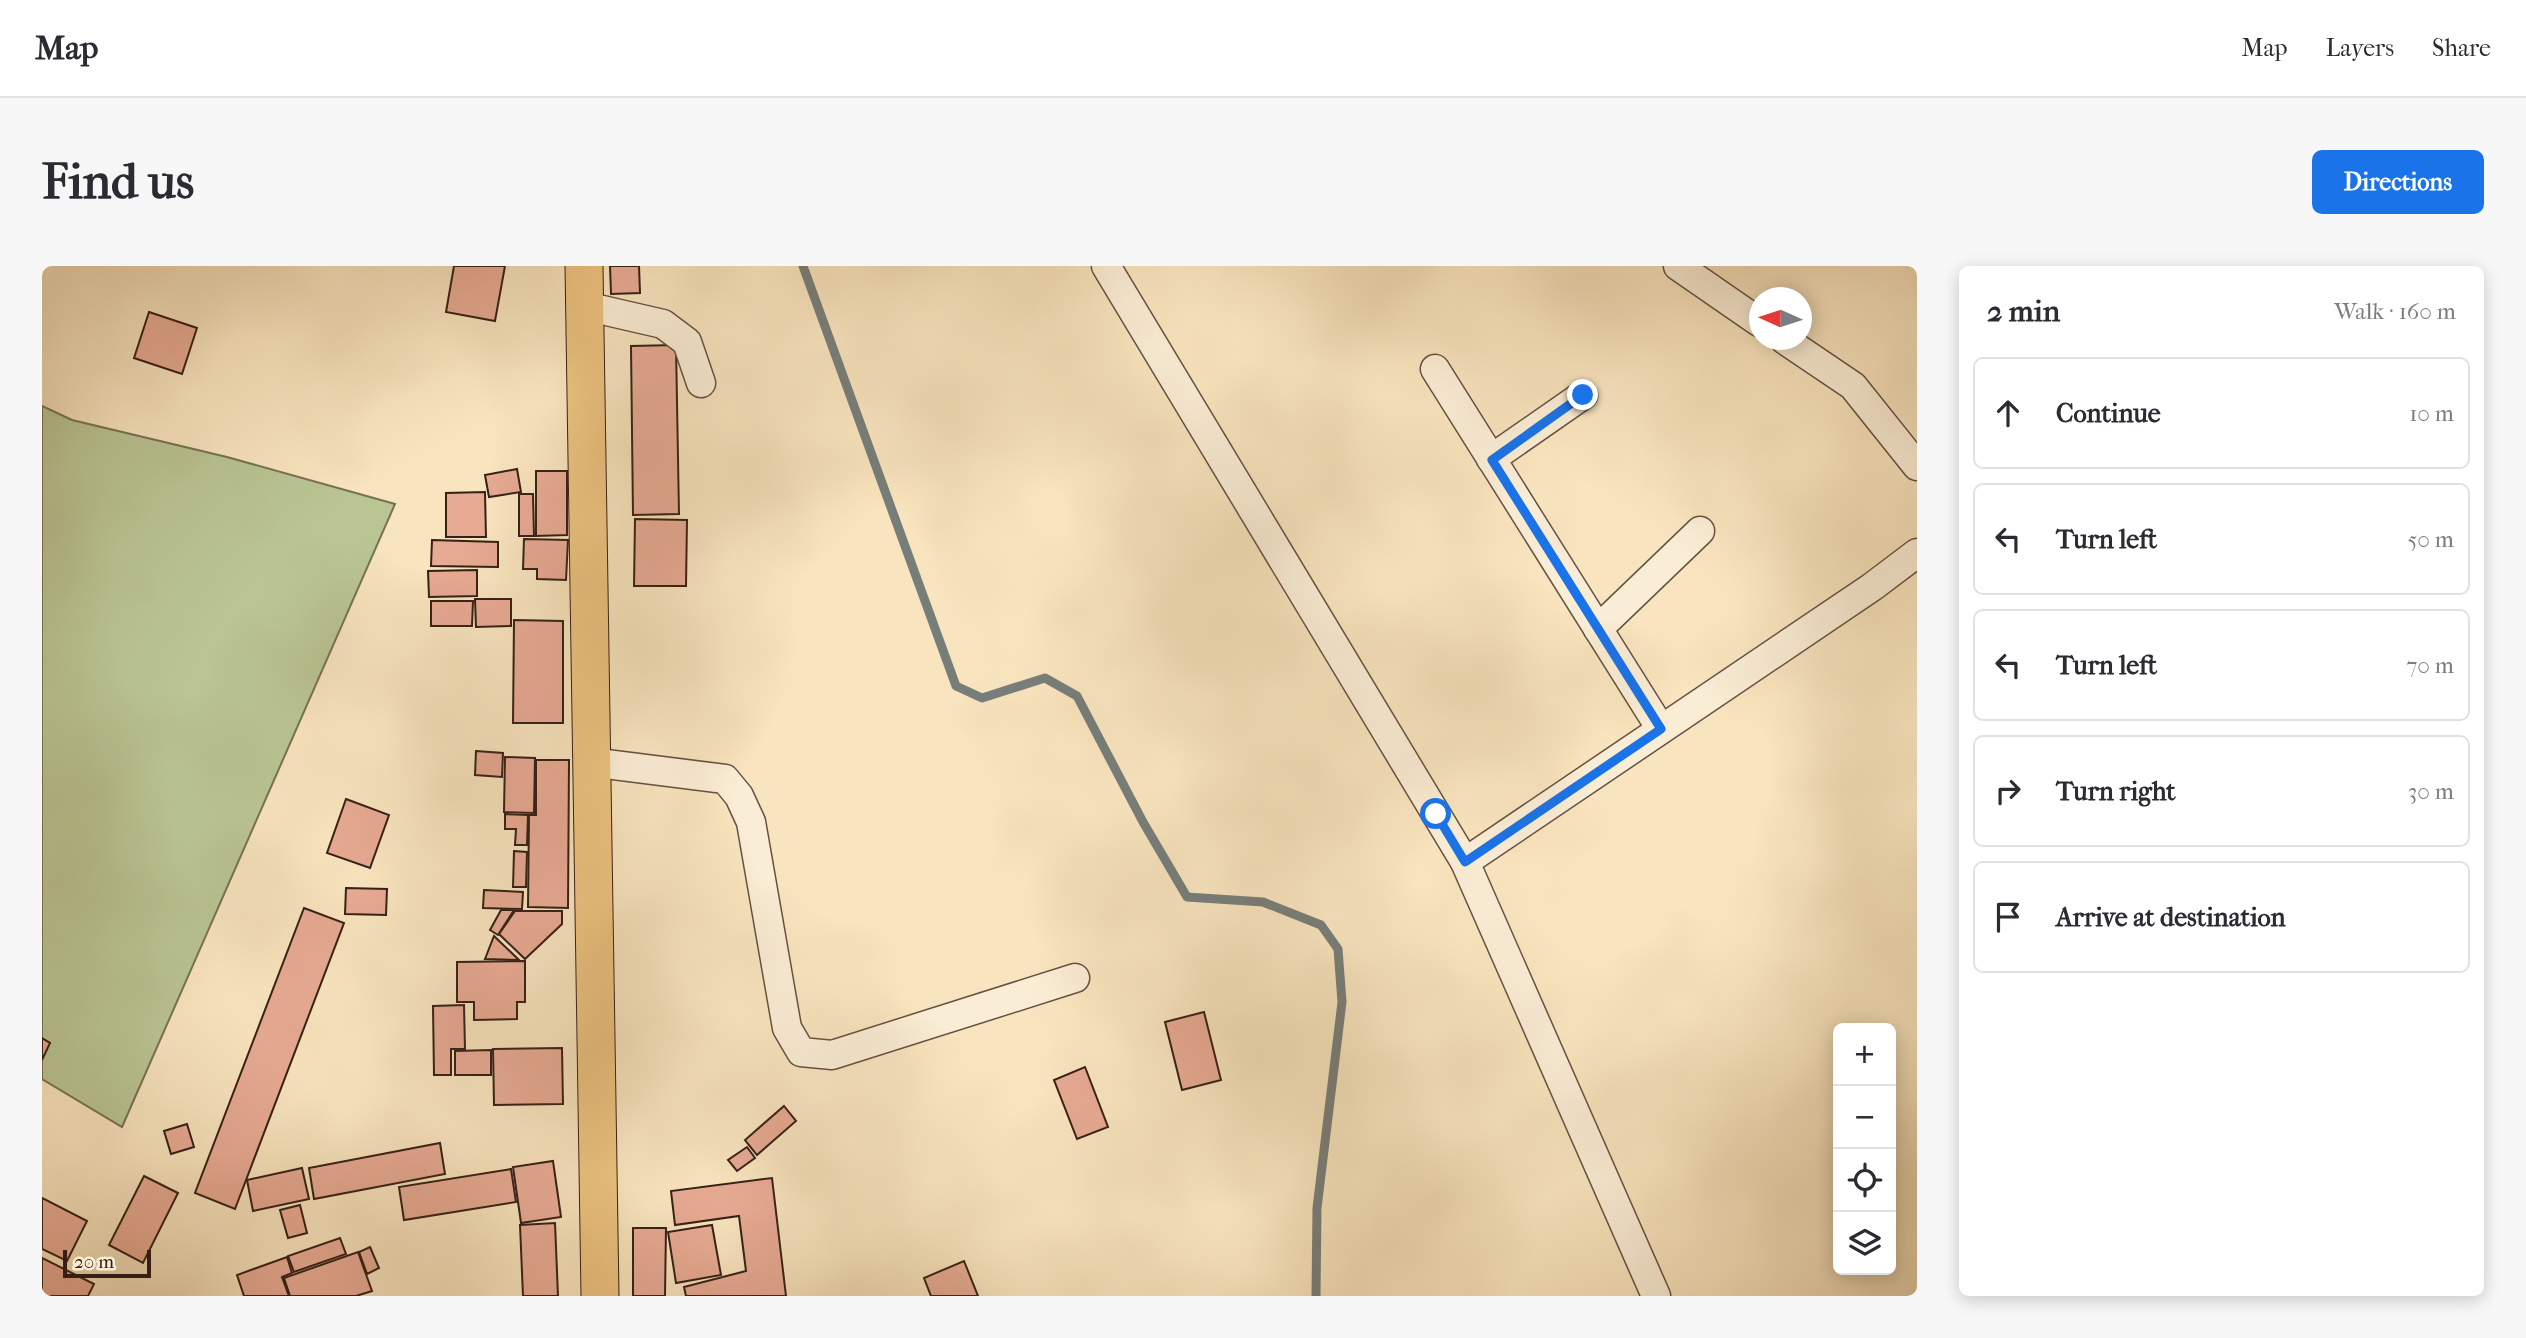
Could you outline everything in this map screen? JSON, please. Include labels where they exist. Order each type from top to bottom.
[{"type":"main road","points":[[584,266],[600,1296]]},
{"type":"street","points":[[1106,266],[1465,862],[1656,1296]]},
{"type":"street","points":[[1678,266],[1749,315]]},
{"type":"street","points":[[585,306],[663,324],[687,342],[701,383]]},
{"type":"street","points":[[1800,350],[1853,386],[1917,466]]},
{"type":"street","points":[[1435,369],[1661,729]]},
{"type":"street","points":[[1492,460],[1583,395]]},
{"type":"street","points":[[1598,629],[1700,531]]},
{"type":"street","points":[[1465,862],[1872,587],[1917,553]]},
{"type":"street","points":[[590,762],[725,779],[739,796],[751,822],[787,1028],[801,1052],[832,1055],[1074,978]]},
{"type":"green space","points":[[42,406],[72,420],[227,457],[395,504],[122,1127],[42,1079]]},
{"type":"building","points":[[454,266],[505,266],[495,321],[446,312]]},
{"type":"building","points":[[610,266],[639,266],[640,293],[611,294]]},
{"type":"building","points":[[149,312],[197,328],[182,374],[134,358]]},
{"type":"building","points":[[676,345],[679,514],[633,515],[631,346]]},
{"type":"building","points":[[517,469],[521,492],[489,497],[485,475]]},
{"type":"building","points":[[536,471],[567,471],[567,535],[536,536]]},
{"type":"building","points":[[485,492],[486,537],[446,537],[446,493]]},
{"type":"building","points":[[519,494],[533,494],[534,536],[519,536]]},
{"type":"building","points":[[635,519],[687,520],[686,586],[634,586]]},
{"type":"building","points":[[524,539],[568,540],[566,580],[537,579],[537,569],[523,569]]},
{"type":"building","points":[[432,540],[498,542],[498,567],[431,566]]},
{"type":"building","points":[[477,570],[477,596],[429,597],[428,571]]},
{"type":"building","points":[[475,599],[511,599],[511,626],[476,627]]},
{"type":"building","points":[[431,601],[473,601],[472,626],[431,626]]},
{"type":"building","points":[[514,620],[563,621],[563,723],[513,723]]},
{"type":"building","points":[[476,751],[503,753],[502,777],[475,775]]},
{"type":"building","points":[[505,757],[535,758],[534,813],[504,812]]},
{"type":"building","points":[[536,760],[569,760],[568,908],[528,907],[529,815],[536,815]]},
{"type":"building","points":[[346,799],[389,815],[370,868],[327,853]]},
{"type":"building","points":[[505,814],[528,815],[527,845],[515,845],[516,829],[505,829]]},
{"type":"building","points":[[514,851],[527,852],[526,887],[513,887]]},
{"type":"building","points":[[346,888],[387,889],[386,915],[345,914]]},
{"type":"building","points":[[484,890],[523,892],[522,909],[483,908]]},
{"type":"building","points":[[304,908],[344,923],[235,1209],[195,1193]]},
{"type":"building","points":[[501,910],[514,910],[498,935],[490,930]]},
{"type":"building","points":[[515,911],[562,911],[562,924],[525,959],[499,934]]},
{"type":"building","points":[[494,936],[519,960],[485,959]]},
{"type":"building","points":[[525,961],[525,1002],[517,1002],[517,1019],[474,1020],[474,1002],[457,1002],[457,962]]},
{"type":"building","points":[[464,1005],[465,1049],[451,1049],[451,1075],[434,1075],[433,1006]]},
{"type":"building","points":[[1204,1012],[1221,1080],[1182,1090],[1165,1022]]},
{"type":"building","points":[[42,1038],[50,1043],[42,1060]]},
{"type":"building","points":[[562,1048],[563,1104],[494,1105],[493,1049]]},
{"type":"building","points":[[491,1050],[491,1075],[455,1075],[455,1051]]},
{"type":"building","points":[[1085,1067],[1108,1127],[1077,1139],[1054,1080]]},
{"type":"building","points":[[784,1106],[796,1121],[757,1155],[745,1140]]},
{"type":"building","points":[[187,1124],[194,1147],[171,1154],[164,1131]]},
{"type":"building","points":[[440,1143],[445,1174],[314,1199],[309,1168]]},
{"type":"building","points":[[747,1147],[755,1158],[737,1171],[728,1160]]},
{"type":"building","points":[[553,1161],[561,1217],[521,1223],[513,1167]]},
{"type":"building","points":[[302,1168],[309,1199],[253,1211],[247,1180]]},
{"type":"building","points":[[511,1169],[516,1202],[404,1220],[399,1187]]},
{"type":"building","points":[[144,1176],[178,1193],[143,1263],[109,1245]]},
{"type":"building","points":[[772,1178],[786,1296],[686,1296],[684,1287],[746,1271],[739,1216],[675,1225],[671,1191]]},
{"type":"building","points":[[42,1198],[87,1221],[67,1261],[42,1249]]},
{"type":"building","points":[[300,1205],[307,1233],[288,1238],[280,1210]]},
{"type":"building","points":[[555,1223],[558,1296],[523,1296],[520,1225]]},
{"type":"building","points":[[712,1225],[721,1275],[676,1283],[668,1232]]},
{"type":"building","points":[[633,1228],[666,1228],[665,1296],[633,1296]]},
{"type":"building","points":[[340,1238],[346,1254],[294,1272],[288,1256]]},
{"type":"building","points":[[370,1247],[379,1268],[367,1274],[359,1252]]},
{"type":"building","points":[[358,1252],[372,1291],[356,1296],[290,1296],[284,1278]]},
{"type":"building","points":[[287,1257],[292,1273],[282,1277],[289,1296],[244,1296],[237,1275]]},
{"type":"building","points":[[42,1258],[94,1284],[88,1296],[42,1296]]},
{"type":"building","points":[[964,1261],[978,1296],[931,1296],[924,1278]]},
{"type":"waterway","points":[[803,266],[956,686],[982,698],[1045,678],[1077,696],[1143,822],[1187,897],[1263,902],[1321,925],[1338,949],[1342,1002],[1317,1208],[1316,1296]]},
{"type":"route","points":[[1436,814],[1465,862],[1661,729],[1492,460],[1583,395]]}]
